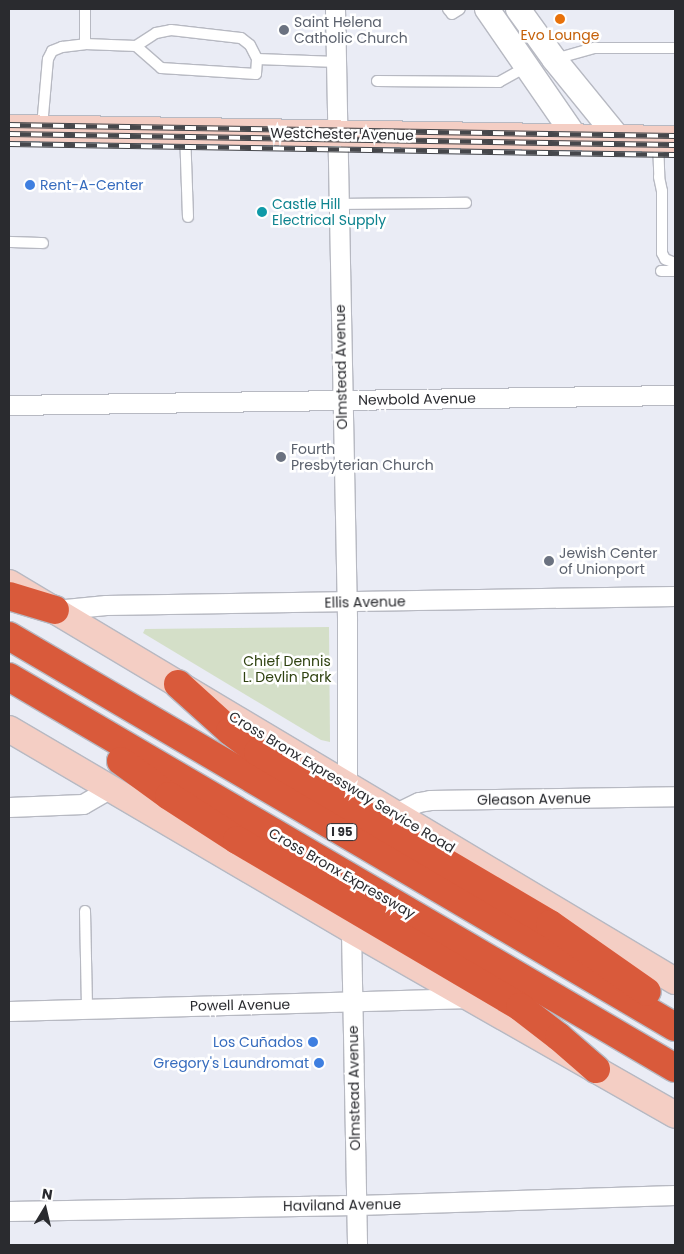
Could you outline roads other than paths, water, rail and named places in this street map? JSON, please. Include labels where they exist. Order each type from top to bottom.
[{"type":"highway","points":[[9,596],[55,610]]},
{"type":"highway","name":"I 95","points":[[9,636],[675,1027]]},
{"type":"highway","name":"Cross Bronx Expressway","points":[[9,677],[675,1068]]},
{"type":"highway","points":[[178,684],[258,752],[550,924],[675,1012]]},
{"type":"highway","points":[[38,694],[138,773],[192,811],[282,868],[500,995],[539,1021],[596,1069]]},
{"type":"main road","name":"Westchester Avenue","points":[[9,128],[667,139]]},
{"type":"main road","name":"Cross Bronx Expressway Service Road","points":[[9,582],[675,981]]},
{"type":"main road","points":[[9,729],[352,930],[675,1115]]},
{"type":"street","name":"Olmstead Avenue","points":[[335,9],[346,602],[347,785]]},
{"type":"street","points":[[488,9],[529,66],[576,138]]},
{"type":"street","points":[[518,9],[554,59],[619,138]]},
{"type":"street","name":"Newbold Avenue","points":[[9,405],[675,395]]},
{"type":"street","name":"Ellis Avenue","points":[[55,610],[106,605],[675,596]]},
{"type":"street","points":[[9,807],[83,804],[111,788]]},
{"type":"street","name":"Gleason Avenue","points":[[396,813],[419,802],[430,800],[675,796]]},
{"type":"street","name":"Olmstead Avenue","points":[[352,930],[357,1245]]},
{"type":"street","name":"Powell Avenue","points":[[9,1011],[352,1003],[471,998]]},
{"type":"street","name":"Haviland Avenue","points":[[9,1211],[356,1205],[675,1195]]},
{"type":"lane","points":[[85,9],[85,44]]},
{"type":"lane","points":[[448,9],[452,14],[460,9]]},
{"type":"lane","points":[[42,128],[48,59],[52,51],[85,44],[136,46],[156,33],[171,30],[241,38],[250,44],[257,59],[256,74],[161,68],[136,46]]},
{"type":"lane","points":[[554,59],[594,48],[675,48]]},
{"type":"lane","points":[[257,59],[337,62]]},
{"type":"lane","points":[[377,81],[499,82],[529,66]]},
{"type":"lane","points":[[185,130],[188,217]]},
{"type":"lane","points":[[654,190],[659,177],[667,139]]},
{"type":"lane","points":[[659,177],[662,191],[662,253],[665,259],[675,262]]},
{"type":"lane","points":[[339,204],[466,203]]},
{"type":"lane","points":[[9,242],[43,243]]},
{"type":"lane","points":[[661,271],[675,271]]},
{"type":"lane","points":[[86,911],[87,1008]]},
{"type":"railway","points":[[9,125],[675,136]]},
{"type":"railway","points":[[9,134],[675,145]]},
{"type":"railway","points":[[9,144],[675,155]]},
{"type":"place","name":"Evo Lounge","points":[[560,19]]},
{"type":"place","name":"Saint Helena Catholic Church","points":[[284,30]]},
{"type":"place","name":"Rent-A-Center","points":[[30,185]]},
{"type":"place","name":"Castle Hill Electrical Supply","points":[[262,212]]},
{"type":"place","name":"Fourth Presbyterian Church","points":[[281,457]]},
{"type":"place","name":"Jewish Center of Unionport","points":[[549,561]]},
{"type":"place","name":"Los Cuñados","points":[[313,1042]]},
{"type":"place","name":"Gregory's Laundromat","points":[[319,1063]]},
{"type":"park label","name":"Chief Dennis L. Devlin Park","points":[[287,670]]}]
